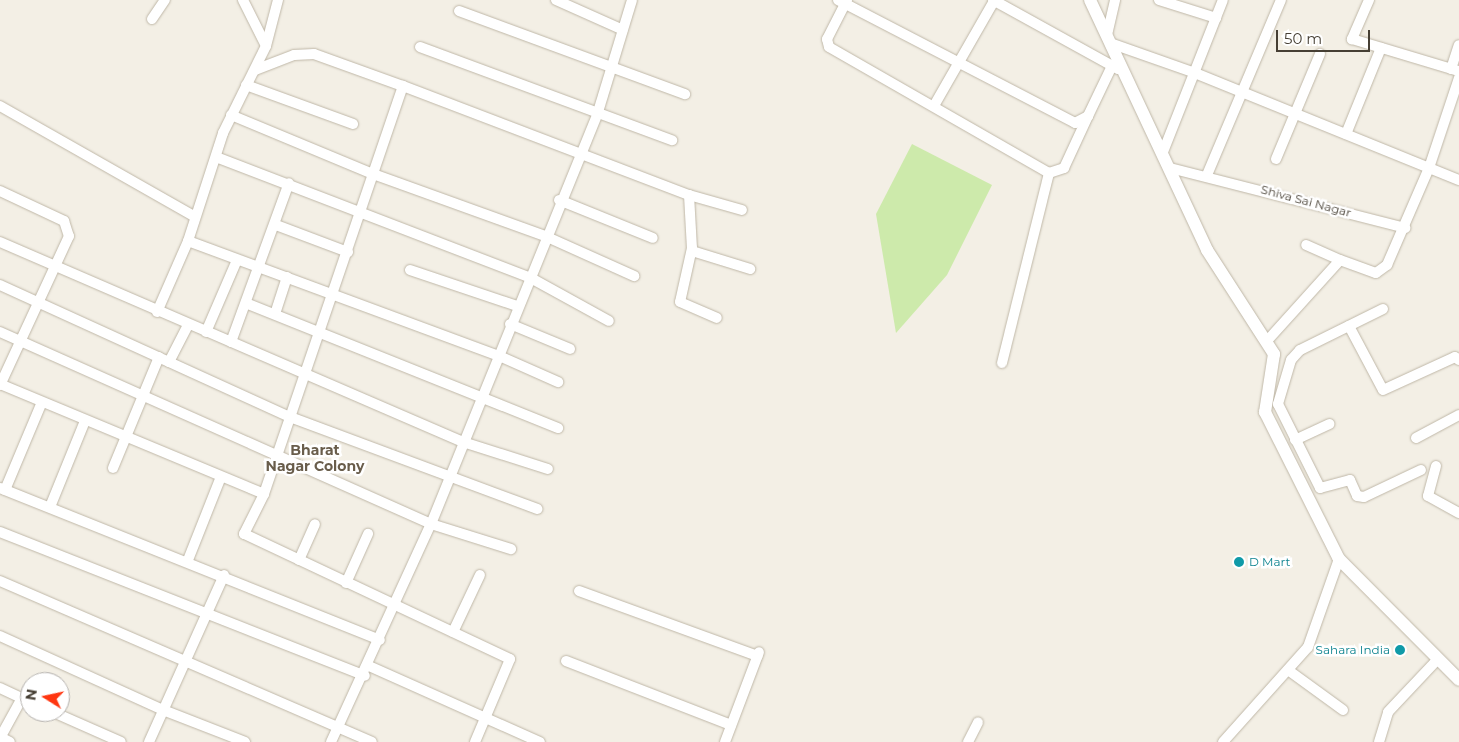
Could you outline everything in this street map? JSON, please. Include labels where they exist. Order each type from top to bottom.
[{"type":"street","points":[[152,19],[165,0]]},
{"type":"street","points":[[243,0],[266,46]]},
{"type":"street","points":[[157,312],[188,241],[231,115],[266,46],[278,0]]},
{"type":"street","points":[[556,0],[623,30]]},
{"type":"street","points":[[332,742],[365,676],[431,524],[577,154],[598,112],[632,0]]},
{"type":"street","points":[[935,104],[961,63],[993,0],[1127,74]]},
{"type":"street","points":[[1090,0],[1127,74],[1207,250],[1274,354],[1265,412],[1339,559],[1459,680]]},
{"type":"street","points":[[1109,39],[1115,0]]},
{"type":"street","points":[[1159,0],[1177,2],[1216,18]]},
{"type":"street","points":[[1163,152],[1223,0]]},
{"type":"street","points":[[1207,175],[1281,0]]},
{"type":"street","points":[[1368,0],[1352,39],[1455,70],[1459,45]]},
{"type":"street","points":[[1088,116],[1074,123],[1068,121],[843,1],[826,44],[935,104],[1049,173],[1064,168],[1112,66]]},
{"type":"street","points":[[459,11],[685,94]]},
{"type":"street","points":[[1109,39],[1242,92],[1295,116],[1346,134],[1459,180]]},
{"type":"street","points":[[420,47],[672,140]]},
{"type":"street","points":[[1346,134],[1382,48]]},
{"type":"street","points":[[255,70],[294,55],[314,54],[403,86],[658,186],[742,210]]},
{"type":"street","points":[[1276,159],[1320,54]]},
{"type":"street","points":[[1306,245],[1368,272],[1382,272],[1405,228],[1429,168],[1459,78]]},
{"type":"street","points":[[246,85],[353,124]]},
{"type":"street","points":[[403,86],[334,294],[264,494],[244,534],[395,607],[510,658],[475,742]]},
{"type":"street","points":[[0,106],[196,217]]},
{"type":"street","points":[[231,115],[373,174],[545,236],[634,276]]},
{"type":"street","points":[[216,157],[289,183],[529,277],[609,321]]},
{"type":"street","name":"Shiva Sai Nagar","points":[[1170,168],[1207,175],[1405,228]]},
{"type":"street","points":[[1002,363],[1049,173]]},
{"type":"street","points":[[231,342],[248,304],[289,183]]},
{"type":"street","points":[[0,191],[69,226],[69,236],[40,303],[0,384],[220,479],[264,494]]},
{"type":"street","points":[[687,194],[692,251],[680,302],[717,318]]},
{"type":"street","points":[[559,200],[654,238]]},
{"type":"street","points":[[276,225],[348,252]]},
{"type":"street","points":[[188,241],[237,260],[261,266],[497,355],[558,382]]},
{"type":"street","points":[[0,242],[54,269],[231,342],[463,442],[548,469]]},
{"type":"street","points":[[692,251],[750,268]]},
{"type":"street","points":[[206,332],[237,260]]},
{"type":"street","points":[[1266,342],[1340,260]]},
{"type":"street","points":[[410,270],[517,306]]},
{"type":"street","points":[[275,314],[287,277]]},
{"type":"street","points":[[0,285],[290,417],[449,479],[537,509]]},
{"type":"street","points":[[248,304],[558,428]]},
{"type":"street","points":[[1383,309],[1300,350],[1291,360],[1278,404],[1320,488],[1350,480],[1360,497],[1421,470]]},
{"type":"street","points":[[113,468],[143,396],[164,359],[188,324]]},
{"type":"street","points":[[510,324],[570,349]]},
{"type":"street","points":[[1349,326],[1383,390],[1455,357],[1459,360]]},
{"type":"street","points":[[0,332],[143,396],[278,453],[431,524],[511,549]]},
{"type":"street","points":[[42,402],[3,489],[188,560],[380,640]]},
{"type":"street","points":[[1416,438],[1459,415]]},
{"type":"street","points":[[50,507],[85,421]]},
{"type":"street","points":[[1279,440],[1295,440],[1330,424]]},
{"type":"street","points":[[1285,452],[1295,440]]},
{"type":"street","points":[[1436,466],[1428,496],[1459,513]]},
{"type":"street","points":[[188,560],[220,479]]},
{"type":"street","points":[[298,560],[315,524]]},
{"type":"street","points":[[0,532],[204,616],[365,676]]},
{"type":"street","points":[[346,583],[368,534]]},
{"type":"street","points":[[1223,742],[1308,647],[1339,559]]},
{"type":"street","points":[[149,742],[182,661],[224,575]]},
{"type":"street","points":[[453,632],[480,575]]},
{"type":"street","points":[[0,581],[372,742]]},
{"type":"street","points":[[579,591],[758,654],[725,742]]},
{"type":"street","points":[[0,636],[163,710],[245,742]]},
{"type":"street","points":[[1379,742],[1388,712],[1438,659]]},
{"type":"street","points":[[566,661],[731,725]]},
{"type":"street","points":[[369,666],[540,742]]},
{"type":"street","points":[[1288,670],[1342,710]]},
{"type":"street","points":[[0,688],[20,697]]},
{"type":"street","points":[[10,742],[0,738],[20,709]]},
{"type":"street","points":[[70,720],[121,742]]},
{"type":"street","points":[[968,742],[978,722]]},
{"type":"green space","points":[[912,144],[992,185],[947,275],[896,333],[876,214]]},
{"type":"place","name":"D Mart","points":[[1239,562]]},
{"type":"place","name":"Sahara India","points":[[1400,650]]},
{"type":"district","name":"Bharat Nagar Colony","points":[[315,458]]}]
